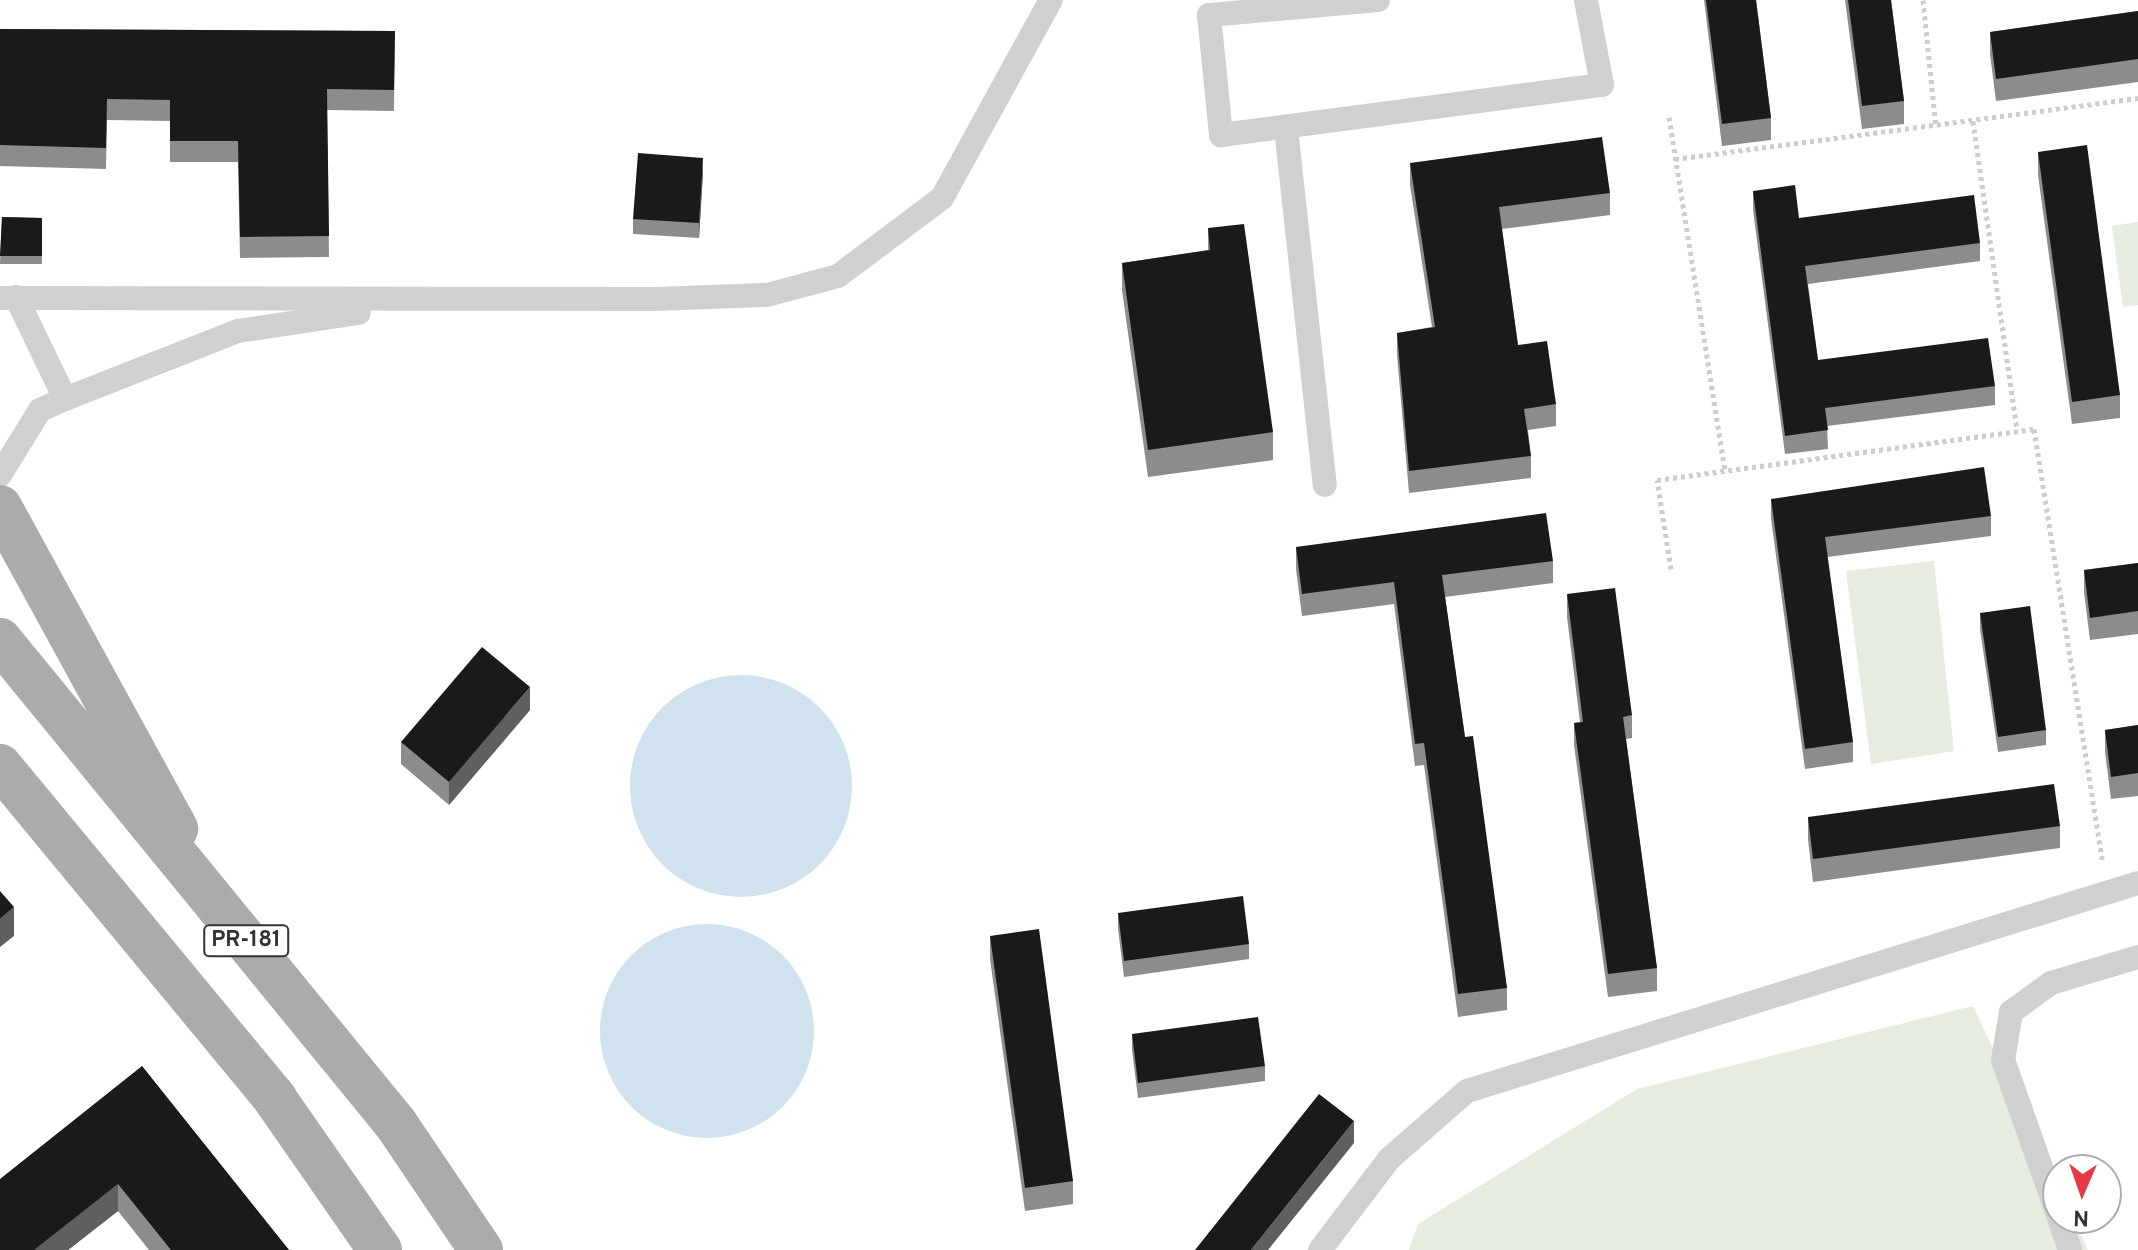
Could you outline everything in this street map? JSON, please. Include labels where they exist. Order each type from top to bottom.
[{"type":"main road","points":[[0,507],[132,737],[207,893]]},
{"type":"main road","name":"PR-181","points":[[0,640],[396,1124],[481,1250]]},
{"type":"main road","name":"PR-181","points":[[0,766],[275,1099],[380,1250]]},
{"type":"lane","points":[[8,297],[421,303],[767,295],[838,276],[942,198],[1051,0]]},
{"type":"lane","points":[[1378,0],[1210,8],[1221,135],[1602,85],[1586,0]]},
{"type":"lane","points":[[1286,128],[1325,485]]},
{"type":"lane","points":[[8,297],[65,399]]},
{"type":"lane","points":[[0,475],[40,410],[65,399],[238,331],[421,303]]},
{"type":"lane","points":[[1320,1250],[1389,1159],[1467,1091],[2138,883]]},
{"type":"lane","points":[[2042,1169],[2003,1060],[2011,1012],[2051,983],[2138,957]]},
{"type":"path","points":[[1923,0],[1936,127]]},
{"type":"path","points":[[1675,159],[2138,98]]},
{"type":"path","points":[[1669,117],[1725,471]]},
{"type":"path","points":[[1973,121],[2017,430]]},
{"type":"path","points":[[1671,569],[1657,480],[2034,429],[2107,892]]},
{"type":"shaded area","points":[[2138,222],[2138,305],[2123,307],[2112,226]]},
{"type":"shaded area","points":[[1934,561],[1954,751],[1871,764],[1846,571]]},
{"type":"shaded area","points":[[1973,1006],[2043,1154],[2042,1234],[2080,1234],[2088,1250],[1409,1250],[1418,1224],[1637,1089]]},
{"type":"water","points":[[741,675],[784,683],[820,707],[844,743],[852,786],[844,829],[820,865],[784,889],[741,897],[698,889],[662,865],[638,829],[630,786],[638,743],[662,707],[698,683]]},
{"type":"water","points":[[707,924],[748,933],[766,942],[782,956],[796,972],[805,990],[814,1031],[805,1072],[796,1090],[782,1106],[766,1120],[748,1129],[707,1138],[666,1129],[648,1120],[632,1106],[618,1090],[609,1072],[600,1031],[609,990],[618,972],[632,956],[648,942],[666,933]]},
{"type":"building","points":[[1706,0],[1756,0],[1771,118],[1722,124]]},
{"type":"building","points":[[1848,0],[1891,0],[1904,101],[1862,106]]},
{"type":"building","points":[[2138,11],[2138,59],[1996,79],[1990,32]]},
{"type":"building","points":[[0,29],[395,31],[394,90],[327,89],[329,236],[240,237],[238,141],[170,141],[170,100],[107,99],[106,148],[0,145]]},
{"type":"building","points":[[1602,137],[1610,193],[1499,207],[1518,345],[1547,341],[1556,404],[1524,409],[1531,456],[1409,471],[1397,333],[1435,327],[1410,163]]},
{"type":"building","points":[[2087,145],[2120,395],[2072,402],[2038,152]]},
{"type":"building","points":[[638,153],[703,158],[699,223],[633,219]]},
{"type":"building","points":[[1795,185],[1799,218],[1974,195],[1980,243],[1805,266],[1818,360],[1988,338],[1995,386],[1825,408],[1828,430],[1785,436],[1753,191]]},
{"type":"building","points":[[2,217],[42,218],[42,256],[0,256]]},
{"type":"building","points":[[1244,224],[1273,432],[1148,450],[1122,263],[1210,250],[1208,228]]},
{"type":"building","points":[[1984,467],[1991,516],[1825,537],[1853,742],[1805,749],[1771,499]]},
{"type":"building","points":[[1546,513],[1553,561],[1442,575],[1465,737],[1473,736],[1507,988],[1458,994],[1424,743],[1415,744],[1394,582],[1302,594],[1296,547]]},
{"type":"building","points":[[2138,563],[2138,611],[2090,618],[2084,570]]},
{"type":"building","points":[[1615,588],[1632,715],[1623,717],[1657,968],[1608,974],[1574,723],[1583,722],[1567,594]]},
{"type":"building","points":[[2030,606],[2046,730],[1998,737],[1980,613]]},
{"type":"building","points":[[482,647],[530,687],[449,782],[401,742]]},
{"type":"building","points":[[2138,725],[2138,773],[2111,777],[2105,730]]},
{"type":"building","points":[[2054,784],[2060,826],[1813,859],[1808,817]]},
{"type":"building","points":[[0,891],[14,907],[0,919]]},
{"type":"building","points":[[1243,896],[1249,944],[1124,961],[1118,913]]},
{"type":"building","points":[[1039,929],[1073,1181],[1025,1188],[990,936]]},
{"type":"building","points":[[1258,1017],[1265,1066],[1138,1083],[1132,1034]]},
{"type":"building","points":[[142,1066],[289,1250],[171,1250],[118,1184],[34,1250],[0,1250],[0,1179]]},
{"type":"building","points":[[1319,1094],[1354,1121],[1251,1250],[1195,1250]]}]
